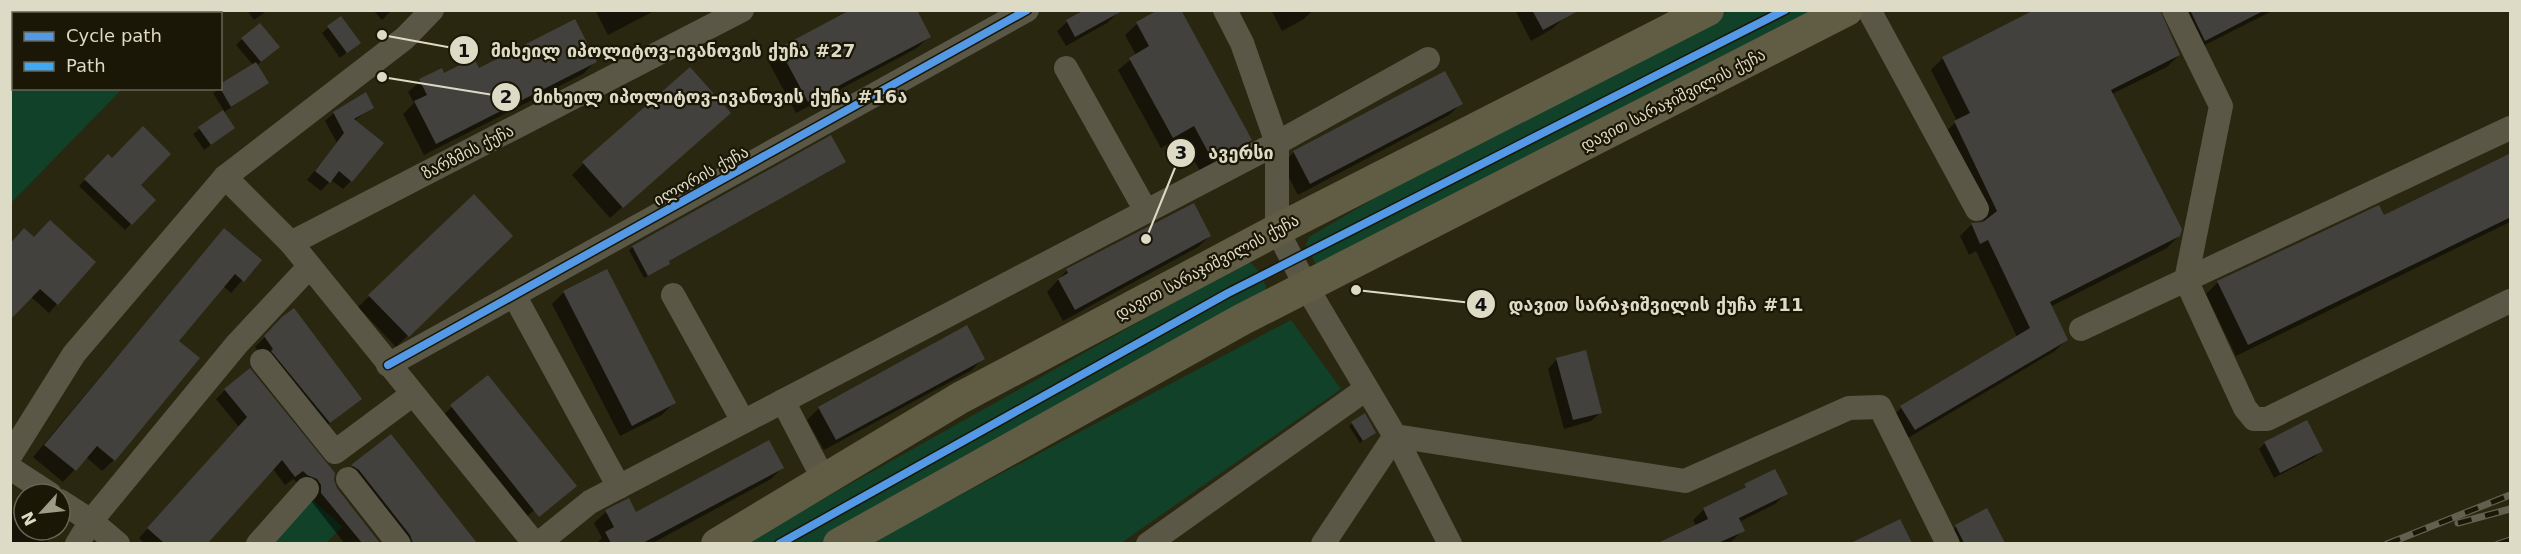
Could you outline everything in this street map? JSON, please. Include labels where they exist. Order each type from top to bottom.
[{"type":"main road","name":"დავით სარაჯიშვილის ქუჩა","points":[[717,543],[960,398],[1277,230],[1708,10]]},
{"type":"main road","name":"დავით სარაჯიშვილის ქუჩა","points":[[839,543],[1241,320],[1846,10]]},
{"type":"street","points":[[10,456],[74,354],[225,177],[405,38],[432,10]]},
{"type":"street","name":"ზარზმის ქუჩა","points":[[291,243],[742,10]]},
{"type":"street","points":[[1225,10],[1242,43],[1277,143],[1277,230],[1307,288],[1395,436],[1450,543]]},
{"type":"street","points":[[1869,10],[1977,209]]},
{"type":"street","points":[[2174,10],[2221,106],[2186,280],[2245,408],[2254,418],[2266,419],[2511,301]]},
{"type":"street","name":"ილორის ქუჩა","points":[[388,365],[1015,13]]},
{"type":"street","points":[[225,177],[291,243],[388,365],[536,543],[590,502],[1277,143],[1428,59]]},
{"type":"street","points":[[1066,68],[1146,211]]},
{"type":"street","points":[[2081,329],[2511,128]]},
{"type":"street","points":[[77,543],[91,521],[237,344],[309,267]]},
{"type":"street","points":[[514,295],[619,487]]},
{"type":"street","points":[[673,296],[743,422]]},
{"type":"street","points":[[262,361],[335,452],[412,394]]},
{"type":"street","points":[[1148,543],[1366,389]]},
{"type":"street","points":[[783,401],[824,480]]},
{"type":"street","points":[[1395,436],[1685,481],[1849,408],[1880,406],[1948,543]]},
{"type":"street","points":[[1323,543],[1395,436]]},
{"type":"street","points":[[10,468],[32,482]]},
{"type":"street","points":[[348,479],[399,543]]},
{"type":"street","points":[[258,543],[308,489]]},
{"type":"street","points":[[72,509],[118,543]]},
{"type":"green space","points":[[11,10],[198,11],[12,12],[12,90],[121,90],[11,203]]},
{"type":"green space","points":[[1728,11],[1819,11],[1317,266],[1306,245],[1309,237],[1414,175]]},
{"type":"green space","points":[[1248,261],[1262,277],[1267,298],[823,543],[743,544]]},
{"type":"green space","points":[[1291,320],[1341,389],[1121,543],[868,544]]},
{"type":"green space","points":[[310,497],[342,527],[326,543],[268,544]]},
{"type":"building","points":[[850,10],[917,10],[931,37],[808,102],[779,48]]},
{"type":"building","points":[[1084,10],[1124,10],[1075,37],[1066,20]]},
{"type":"building","points":[[1158,10],[1181,10],[1252,140],[1213,161],[1194,126],[1173,138],[1129,58],[1149,46],[1136,22]]},
{"type":"building","points":[[1532,10],[1580,10],[1543,30]]},
{"type":"building","points":[[2034,10],[2160,10],[2180,55],[2111,90],[2182,229],[2180,236],[2050,302],[2068,340],[1915,430],[1900,406],[2030,328],[1988,240],[1980,244],[1971,223],[1983,222],[1997,211],[1954,121],[1970,113],[1942,57]]},
{"type":"building","points":[[2190,10],[2265,10],[2205,41]]},
{"type":"building","points":[[341,16],[361,43],[347,53],[327,26]]},
{"type":"building","points":[[575,19],[597,62],[436,144],[414,101],[427,95],[419,79],[442,68],[444,73],[474,58],[479,68]]},
{"type":"building","points":[[260,23],[280,47],[261,62],[241,38]]},
{"type":"building","points":[[256,62],[269,83],[231,107],[221,90],[222,83]]},
{"type":"building","points":[[690,67],[731,113],[623,208],[582,162]]},
{"type":"building","points":[[1445,71],[1463,104],[1310,184],[1293,151]]},
{"type":"building","points":[[366,92],[374,108],[354,119],[384,143],[352,182],[339,171],[330,183],[315,171],[344,133],[333,112]]},
{"type":"building","points":[[223,110],[235,128],[211,145],[198,127]]},
{"type":"building","points":[[143,126],[171,154],[141,185],[156,200],[132,225],[84,179],[108,154],[112,158]]},
{"type":"building","points":[[831,135],[846,162],[669,261],[670,264],[648,276],[632,246]]},
{"type":"building","points":[[2511,153],[2511,217],[2248,345],[2217,281],[2379,205],[2384,215]]},
{"type":"building","points":[[474,194],[513,236],[409,337],[368,295]]},
{"type":"building","points":[[1194,203],[1211,236],[1075,310],[1058,279],[1068,273],[1066,269]]},
{"type":"building","points":[[50,220],[96,262],[58,305],[40,289],[10,320],[10,244],[24,228],[34,237]]},
{"type":"building","points":[[224,228],[262,260],[244,282],[235,274],[179,341],[200,358],[115,461],[97,446],[76,471],[44,445]]},
{"type":"building","points":[[607,269],[676,403],[632,426],[563,291]]},
{"type":"building","points":[[294,308],[362,399],[330,423],[271,351],[273,349],[264,336]]},
{"type":"building","points":[[967,325],[985,359],[836,440],[818,407]]},
{"type":"building","points":[[1586,350],[1602,413],[1573,420],[1556,358]]},
{"type":"building","points":[[250,368],[335,473],[334,480],[337,488],[380,543],[362,543],[321,493],[321,485],[317,479],[303,471],[295,477],[282,460],[208,543],[164,543],[147,528],[247,417],[224,389]]},
{"type":"building","points":[[488,375],[577,486],[539,517],[450,405]]},
{"type":"building","points":[[1365,413],[1376,433],[1363,441],[1351,422]]},
{"type":"building","points":[[2307,420],[2323,451],[2280,473],[2264,442]]},
{"type":"building","points":[[391,434],[477,543],[413,543],[410,535],[359,470],[351,465]]},
{"type":"building","points":[[769,440],[784,468],[643,543],[611,543],[605,532],[614,527],[605,510],[629,498],[636,512]]},
{"type":"building","points":[[1775,469],[1788,494],[1739,518],[1745,531],[1718,543],[1658,543],[1708,519],[1703,508],[1746,487],[1744,484]]},
{"type":"building","points":[[1987,508],[2005,543],[1964,543],[1955,525]]},
{"type":"building","points":[[1900,519],[1912,543],[1851,543]]},
{"type":"railway","points":[[2387,544],[2510,495]]},
{"type":"railway","points":[[2458,523],[2510,509]]},
{"type":"railway","points":[[2498,544],[2510,540]]},
{"type":"cycle path","points":[[388,365],[1027,10]]},
{"type":"cycle path","points":[[779,544],[1228,293],[1785,10]]},
{"type":"place","name":"მიხეილ იპოლიტოვ-ივანოვის ქუჩა #27","points":[[382,35]]},
{"type":"place","name":"მიხეილ იპოლიტოვ-ივანოვის ქუჩა #16ა","points":[[382,77]]},
{"type":"place","name":"ავერსი","points":[[1146,239]]},
{"type":"place","name":"დავით სარაჯიშვილის ქუჩა #11","points":[[1356,290]]}]
